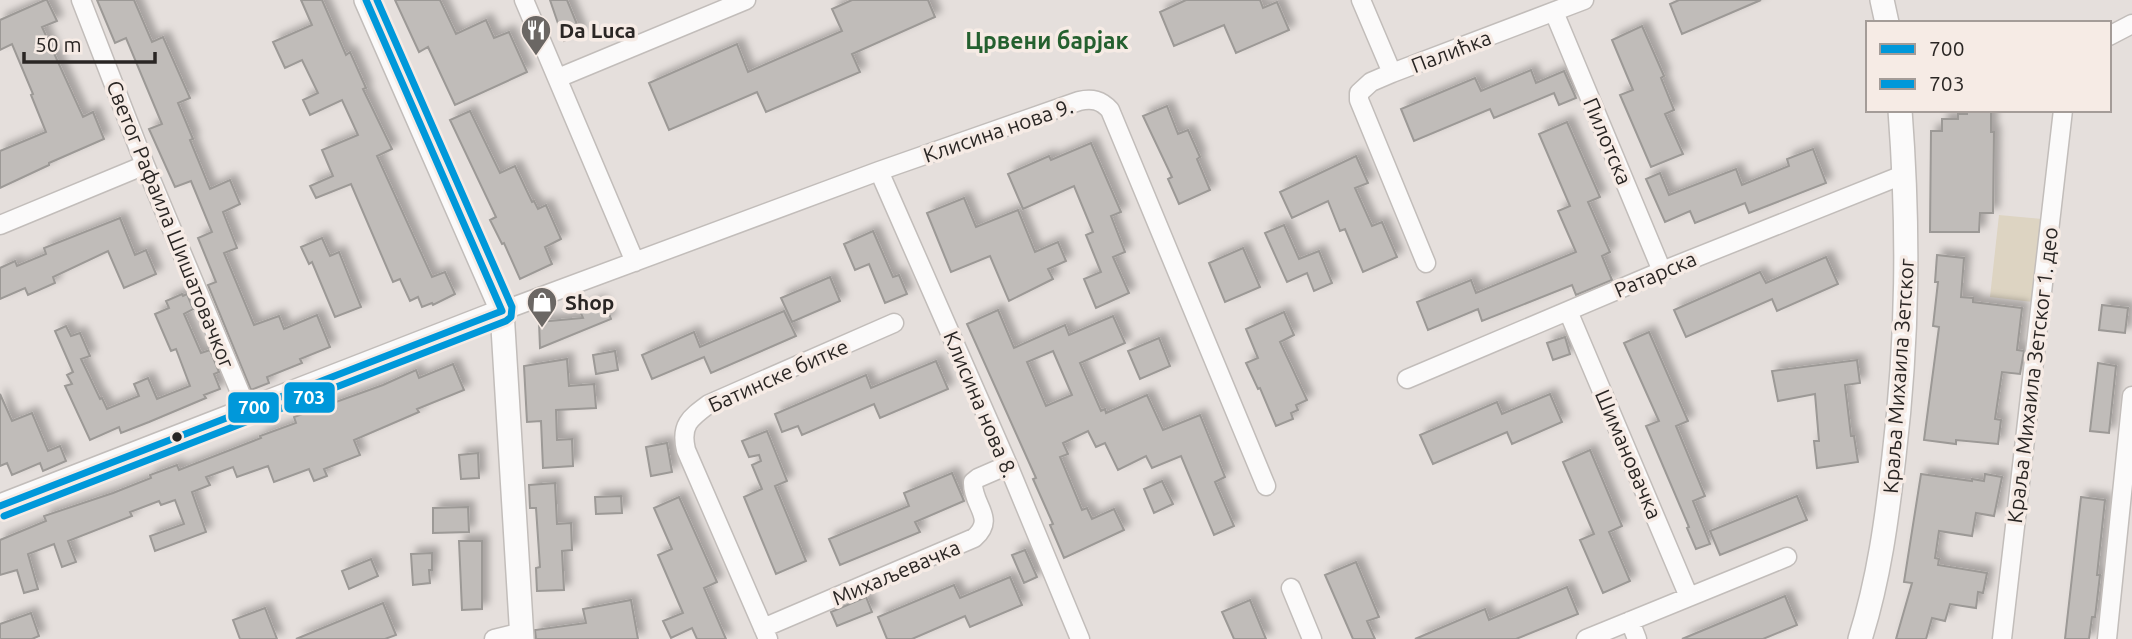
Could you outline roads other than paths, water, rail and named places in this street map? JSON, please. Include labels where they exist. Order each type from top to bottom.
[{"type":"street","name":"Светог Рафаила Шишатовачког","points":[[81,0],[145,165],[247,409]]},
{"type":"street","points":[[366,0],[502,311],[522,635],[494,639]]},
{"type":"street","points":[[524,0],[635,262]]},
{"type":"street","points":[[558,78],[746,0]]},
{"type":"street","name":"Палићка","points":[[1361,0],[1392,73],[1584,0]]},
{"type":"street","points":[[1882,0],[1886,21]]},
{"type":"street","name":"Пилотска","points":[[1554,12],[1662,271]]},
{"type":"street","points":[[2111,35],[2132,24]]},
{"type":"street","points":[[1392,73],[1364,88],[1359,93],[1359,100],[1426,263]]},
{"type":"street","name":"Клисина нова 9.","points":[[502,311],[879,171],[1088,99],[1104,104],[1110,110],[1266,486]]},
{"type":"street","name":"Краља Михаила Зетског","points":[[1860,639],[1880,557],[1904,354],[1907,273],[1905,174],[1900,112]]},
{"type":"street","name":"Краља Михаила Зетског 1. део","points":[[2002,639],[2063,112]]},
{"type":"street","points":[[0,225],[145,165]]},
{"type":"street","name":"Клисина нова 8.","points":[[879,171],[1080,639]]},
{"type":"street","name":"Ратарска","points":[[1406,379],[1662,271],[1905,174]]},
{"type":"street","points":[[0,506],[502,311]]},
{"type":"street","name":"Шимановачка","points":[[1568,311],[1689,597]]},
{"type":"street","name":"Батинске битке","points":[[765,633],[686,450],[683,437],[686,426],[695,414],[709,404],[894,323]]},
{"type":"street","points":[[2108,639],[2132,396]]},
{"type":"street","name":"Михаљевачка","points":[[765,633],[974,538],[983,530],[985,524],[973,482],[1007,466]]},
{"type":"street","points":[[1586,639],[1787,557]]},
{"type":"street","points":[[1291,588],[1312,639]]},
{"type":"street","points":[[1630,621],[1637,639]]},
{"type":"place","name":"Da Luca","points":[[536,57]]},
{"type":"place","name":"Shop","points":[[542,329]]},
{"type":"district","name":"Црвени барјак","points":[[1047,40]]}]
